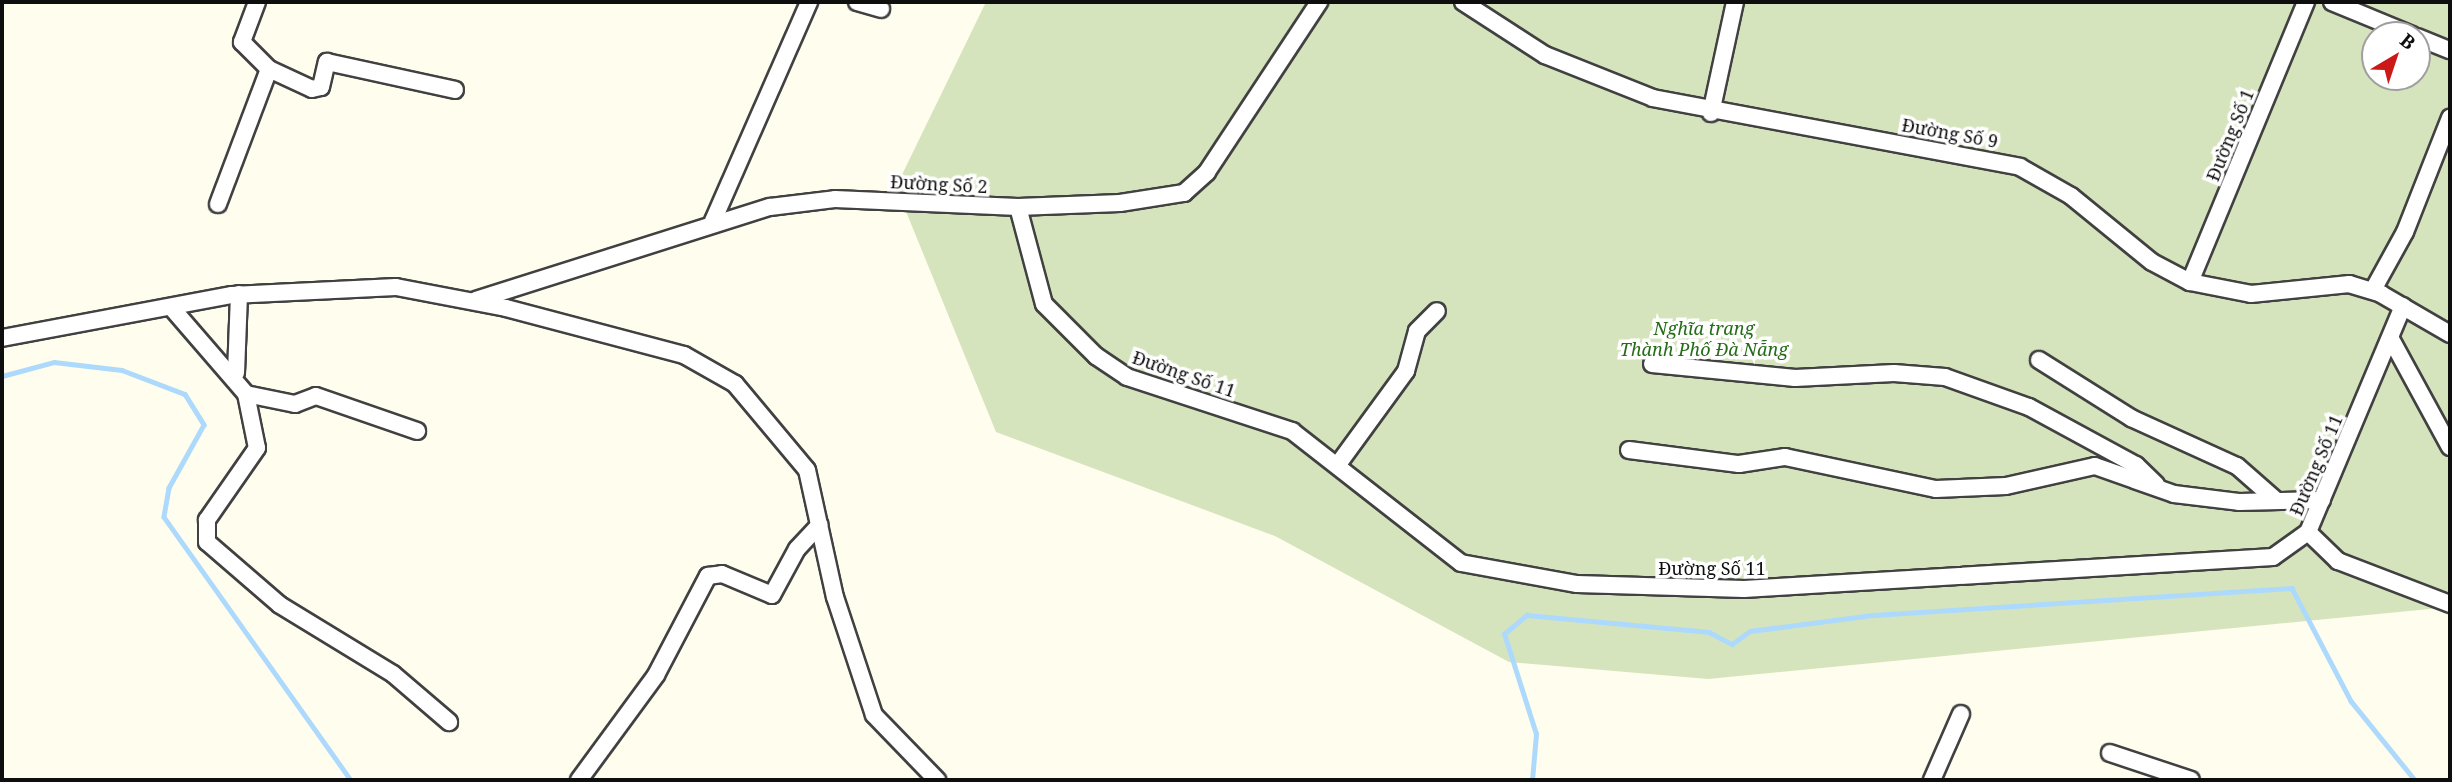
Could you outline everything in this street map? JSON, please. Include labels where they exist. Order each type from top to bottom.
[{"type":"street","points":[[257,2],[241,40],[270,69],[315,90],[327,62],[455,90]]},
{"type":"street","points":[[713,221],[809,2]]},
{"type":"street","points":[[857,2],[881,9]]},
{"type":"street","name":"Đường Số 2","points":[[471,301],[660,244],[713,221],[835,199],[1018,207],[1120,203],[1194,187],[1319,2]]},
{"type":"street","name":"Đường Số 9","points":[[1463,2],[1571,69],[1711,113],[2020,167],[2071,196],[2152,262],[2190,282],[2251,294],[2333,283],[2373,290],[2450,334]]},
{"type":"street","points":[[1711,113],[1735,2]]},
{"type":"street","name":"Đường Số 1","points":[[2190,282],[2306,2]]},
{"type":"street","points":[[2332,2],[2378,21]]},
{"type":"street","points":[[2431,43],[2450,50]]},
{"type":"street","points":[[218,204],[270,69]]},
{"type":"street","points":[[2373,290],[2405,232],[2450,118]]},
{"type":"street","name":"Đường Số 11","points":[[1018,207],[1044,304],[1096,356],[1127,377],[1292,431],[1339,463],[1461,563],[1577,584],[1744,589],[2273,557],[2308,532],[2403,306]]},
{"type":"street","points":[[2,338],[239,294],[396,287],[471,301],[684,355],[736,384],[807,470],[819,525],[874,715],[937,780]]},
{"type":"street","points":[[236,373],[239,294]]},
{"type":"street","points":[[171,307],[246,394],[257,448],[206,520],[207,542],[280,605],[393,674],[449,722]]},
{"type":"street","points":[[1339,463],[1406,371],[1417,331],[1437,311]]},
{"type":"street","points":[[2390,340],[2450,447]]},
{"type":"street","points":[[2039,360],[2131,418],[2237,466],[2277,502]]},
{"type":"street","points":[[1652,364],[1795,378],[1894,373],[1945,377],[2029,407],[2136,465],[2162,489]]},
{"type":"street","points":[[246,394],[295,404],[316,396],[417,431]]},
{"type":"street","points":[[1629,450],[1727,463],[1785,457],[1936,489],[2006,486],[2095,466],[2162,489],[2277,502],[2322,500]]},
{"type":"street","points":[[579,780],[656,675],[708,576],[722,573],[772,595],[797,549],[819,525]]},
{"type":"street","points":[[2308,532],[2338,561],[2450,604]]},
{"type":"street","points":[[1932,780],[1961,714]]},
{"type":"street","points":[[2110,752],[2191,780]]},
{"type":"green space","name":"Nghĩa trang Thành Phố Đà Nẵng","points":[[986,2],[2450,2],[2450,607],[1708,679],[1509,662],[1275,536],[996,432],[896,187]]},
{"type":"waterway","points":[[2,376],[54,362],[122,370],[185,394],[204,425],[169,488],[164,517],[351,780]]},
{"type":"waterway","points":[[1532,780],[1536,734],[1504,634],[1527,615],[1709,632],[1732,644],[1750,631],[1874,615],[2292,588],[2351,701],[2415,780]]}]
